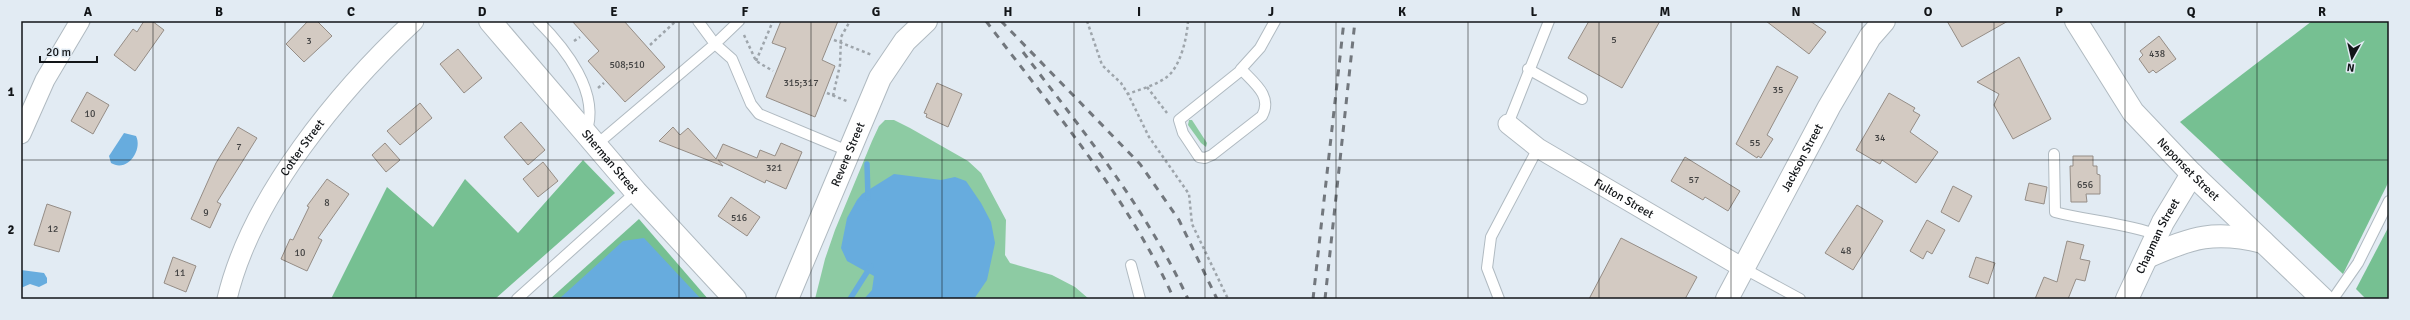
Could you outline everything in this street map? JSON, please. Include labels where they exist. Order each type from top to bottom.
[{"type":"main road","name":"Sherman Street","points":[[490,21],[636,192],[735,299]]},
{"type":"main road","name":"Revere Street","points":[[787,299],[848,151],[888,64],[905,41],[926,21]]},
{"type":"main road","name":"Jackson Street","points":[[1727,299],[1829,107],[1870,37],[1884,21]]},
{"type":"main road","name":"Neponset Street","points":[[2076,21],[2133,112],[2192,174],[2323,299]]},
{"type":"main road","name":"Chapman Street","points":[[2127,299],[2158,235],[2192,174]]},
{"type":"main road","points":[[2147,257],[2178,243],[2202,236],[2242,237],[2263,242]]},
{"type":"street","points":[[21,134],[45,80],[80,21]]},
{"type":"street","name":"Cotter Street","points":[[227,299],[230,285],[252,231],[278,183],[328,114],[382,51],[414,21]]},
{"type":"street","name":"Fulton Street","points":[[1508,124],[1538,148],[1743,268]]},
{"type":"lane","points":[[538,21],[562,47],[578,74],[588,99],[591,121],[591,139]]},
{"type":"lane","points":[[698,21],[714,44],[732,59],[751,104],[758,114],[848,151]]},
{"type":"lane","points":[[591,139],[714,44],[738,21]]},
{"type":"lane","points":[[1241,69],[1265,96],[1266,109],[1262,116],[1212,155],[1205,158],[1199,157],[1182,133],[1179,120],[1241,69],[1260,48],[1276,21]]},
{"type":"lane","points":[[1508,124],[1528,69],[1549,21]]},
{"type":"lane","points":[[1528,69],[1582,99]]},
{"type":"lane","points":[[1500,299],[1487,268],[1491,238],[1538,148]]},
{"type":"lane","points":[[2054,154],[2055,212],[2107,224],[2136,227],[2158,235]]},
{"type":"lane","points":[[517,299],[636,192]]},
{"type":"lane","points":[[2333,299],[2358,263],[2389,201]]},
{"type":"lane","points":[[1131,265],[1140,299]]},
{"type":"lane","points":[[1743,268],[1800,299]]},
{"type":"path","points":[[650,45],[676,21]]},
{"type":"path","points":[[738,21],[756,61],[773,72]]},
{"type":"path","points":[[756,61],[773,21]]},
{"type":"path","points":[[833,96],[840,65],[840,42],[850,21]]},
{"type":"path","points":[[1087,21],[1102,65],[1121,83],[1149,137],[1189,194],[1192,224],[1228,299]]},
{"type":"path","points":[[1128,94],[1147,87],[1168,76],[1175,67],[1183,47],[1188,21]]},
{"type":"path","points":[[834,40],[878,58]]},
{"type":"path","points":[[1147,87],[1170,117],[1179,120]]},
{"type":"path","points":[[827,93],[851,103]]},
{"type":"green space","points":[[2312,21],[2389,21],[2389,181],[2343,274],[2180,122]]},
{"type":"green space","points":[[885,120],[894,120],[910,128],[968,161],[981,173],[1006,220],[1005,255],[1010,263],[1052,275],[1075,287],[1089,299],[815,299],[825,259],[835,230],[872,141],[879,126]]},
{"type":"green space","points":[[1189,120],[1192,120],[1207,143],[1206,147],[1201,143],[1188,125]]},
{"type":"green space","points":[[583,160],[615,193],[495,299],[331,299],[387,187],[433,227],[465,179],[518,233]]},
{"type":"green space","points":[[639,219],[708,299],[550,299]]},
{"type":"green space","points":[[2389,226],[2389,299],[2366,299],[2356,289]]},
{"type":"water","points":[[124,133],[136,136],[138,142],[137,148],[128,163],[117,165],[111,163],[109,156]]},
{"type":"water","points":[[894,174],[941,180],[955,177],[966,181],[981,203],[991,222],[995,243],[987,280],[974,299],[864,299],[872,290],[874,276],[847,261],[841,248],[847,218],[862,194]]},
{"type":"water","points":[[644,238],[701,299],[559,299],[623,241]]},
{"type":"water","points":[[21,270],[44,273],[47,278],[47,283],[39,287],[30,284],[21,288]]},
{"type":"building","points":[[144,21],[152,21],[164,30],[135,71],[114,55],[133,29],[137,32]]},
{"type":"building","points":[[308,21],[317,21],[332,36],[304,62],[286,44]]},
{"type":"building","points":[[572,21],[624,21],[665,67],[625,102],[588,61],[599,51]]},
{"type":"building","points":[[781,21],[838,21],[822,60],[835,66],[815,117],[766,97],[786,48],[772,43]]},
{"type":"building","points":[[1589,21],[1660,21],[1622,88],[1568,58]]},
{"type":"building","points":[[1766,21],[1810,21],[1826,32],[1809,54]]},
{"type":"building","points":[[1947,21],[2008,21],[1962,47]]},
{"type":"building","points":[[2159,36],[2176,59],[2156,73],[2153,70],[2149,73],[2139,59],[2143,55],[2140,51]]},
{"type":"building","points":[[458,49],[482,78],[464,93],[440,64]]},
{"type":"building","points":[[2019,57],[2051,119],[2013,139],[1994,105],[1999,94],[1977,82]]},
{"type":"building","points":[[1777,66],[1798,77],[1767,135],[1773,139],[1761,158],[1758,156],[1757,158],[1736,144]]},
{"type":"building","points":[[937,83],[962,94],[948,127],[926,117],[927,114],[924,113]]},
{"type":"building","points":[[87,92],[109,105],[93,134],[71,121]]},
{"type":"building","points":[[1889,93],[1915,108],[1913,111],[1920,115],[1910,132],[1938,152],[1916,183],[1882,160],[1880,164],[1856,150]]},
{"type":"building","points":[[420,103],[432,118],[400,145],[387,131]]},
{"type":"building","points":[[521,122],[545,150],[528,165],[504,137]]},
{"type":"building","points":[[238,127],[257,138],[217,202],[221,204],[210,228],[191,219],[216,163]]},
{"type":"building","points":[[673,127],[680,135],[688,128],[716,159],[723,144],[757,158],[760,150],[775,156],[781,143],[802,152],[786,189],[766,180],[765,183],[718,160],[723,166],[659,141]]},
{"type":"building","points":[[385,143],[400,160],[386,172],[372,155]]},
{"type":"building","points":[[2073,156],[2093,156],[2093,166],[2097,166],[2097,174],[2100,175],[2100,194],[2086,194],[2087,202],[2071,202],[2070,166],[2073,166]]},
{"type":"building","points":[[1685,157],[1740,191],[1728,211],[1705,197],[1703,200],[1671,181]]},
{"type":"building","points":[[543,162],[558,181],[538,197],[523,179]]},
{"type":"building","points":[[327,179],[349,194],[318,238],[322,240],[307,271],[281,259],[290,239],[293,240],[309,207],[307,206]]},
{"type":"building","points":[[2029,183],[2047,187],[2044,204],[2025,200]]},
{"type":"building","points":[[1953,186],[1972,196],[1959,222],[1941,212]]},
{"type":"building","points":[[731,197],[760,217],[747,236],[718,216]]},
{"type":"building","points":[[47,204],[71,212],[59,252],[34,245]]},
{"type":"building","points":[[1857,205],[1883,221],[1853,270],[1825,253]]},
{"type":"building","points":[[1927,220],[1945,230],[1932,254],[1927,251],[1923,259],[1910,251]]},
{"type":"building","points":[[1621,238],[1697,277],[1685,299],[1589,299]]},
{"type":"building","points":[[2067,241],[2084,245],[2080,259],[2090,261],[2085,281],[2076,279],[2068,299],[2035,299],[2044,277],[2057,282]]},
{"type":"building","points":[[173,257],[196,266],[186,292],[164,283]]},
{"type":"building","points":[[1976,257],[1995,263],[1988,284],[1969,277]]},
{"type":"waterway","points":[[867,164],[868,198]]},
{"type":"waterway","points":[[850,299],[871,266]]},
{"type":"railway","points":[[986,21],[1063,121],[1112,190],[1135,225],[1174,299]]},
{"type":"railway","points":[[1001,21],[1140,164],[1179,220],[1217,299]]},
{"type":"railway","points":[[1313,299],[1344,21]]},
{"type":"railway","points":[[1325,299],[1355,21]]},
{"type":"railway","points":[[1023,52],[1091,141],[1133,201],[1171,265],[1188,299]]}]
